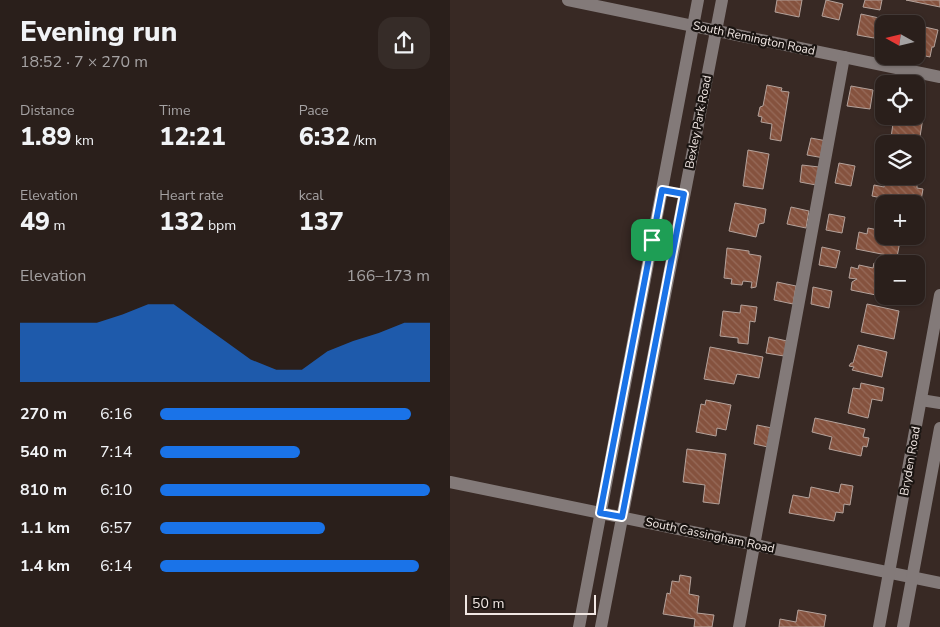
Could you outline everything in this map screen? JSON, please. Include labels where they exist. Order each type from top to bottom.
[{"type":"street","name":"South Remington Road","points":[[568,0],[940,78]]},
{"type":"street","name":"Bexley Park Road","points":[[578,627],[698,0]]},
{"type":"street","name":"Bexley Park Road","points":[[602,627],[722,0]]},
{"type":"street","points":[[739,627],[844,57]]},
{"type":"street","points":[[662,190],[684,194]]},
{"type":"street","name":"Bryden Road","points":[[879,627],[940,295]]},
{"type":"street","points":[[633,340],[656,345]]},
{"type":"street","points":[[921,400],[940,403]]},
{"type":"street","name":"Bryden Road","points":[[903,627],[940,428]]},
{"type":"street","name":"South Cassingham Road","points":[[450,482],[940,583]]},
{"type":"building","points":[[777,0],[802,0],[799,17],[775,12]]},
{"type":"building","points":[[826,0],[843,4],[839,20],[822,16]]},
{"type":"building","points":[[865,0],[882,0],[880,10],[863,7]]},
{"type":"building","points":[[906,0],[940,0],[940,7]]},
{"type":"building","points":[[861,14],[875,17],[874,38],[857,35]]},
{"type":"building","points":[[925,27],[938,30],[930,57],[925,56]]},
{"type":"building","points":[[767,85],[782,88],[781,91],[789,92],[781,141],[770,139],[772,124],[761,122],[762,117],[758,116],[760,107],[763,106]]},
{"type":"building","points":[[851,86],[873,90],[870,109],[847,106]]},
{"type":"building","points":[[893,125],[922,125],[920,135],[891,135]]},
{"type":"building","points":[[811,138],[827,141],[824,158],[807,155]]},
{"type":"building","points":[[748,150],[769,154],[763,189],[743,186]]},
{"type":"building","points":[[839,163],[855,166],[851,186],[835,183]]},
{"type":"building","points":[[802,165],[819,167],[816,185],[800,182]]},
{"type":"building","points":[[874,185],[884,187],[884,185],[917,185],[917,188],[923,189],[922,195],[872,196]]},
{"type":"building","points":[[735,203],[766,209],[764,223],[759,224],[756,237],[729,231]]},
{"type":"building","points":[[791,207],[809,211],[806,228],[787,224]]},
{"type":"building","points":[[829,214],[845,217],[842,233],[826,230]]},
{"type":"building","points":[[868,228],[875,229],[875,245],[899,245],[897,255],[887,255],[856,249],[859,232],[867,234]]},
{"type":"building","points":[[822,247],[840,251],[836,268],[819,265]]},
{"type":"building","points":[[727,248],[749,251],[749,254],[761,256],[756,287],[751,288],[752,282],[743,281],[742,285],[731,284],[732,279],[724,278]]},
{"type":"building","points":[[875,263],[875,295],[851,290],[852,282],[857,279],[849,278],[851,267],[858,269],[859,265],[873,268]]},
{"type":"building","points":[[777,282],[796,286],[793,304],[774,300]]},
{"type":"building","points":[[813,287],[832,291],[829,308],[811,304]]},
{"type":"building","points":[[867,304],[899,311],[894,339],[861,332]]},
{"type":"building","points":[[741,305],[757,307],[755,322],[750,321],[748,344],[738,343],[738,338],[720,336],[723,311],[740,313]]},
{"type":"building","points":[[769,337],[787,341],[784,356],[766,353]]},
{"type":"building","points":[[858,345],[887,352],[882,377],[852,370],[854,367],[849,366],[853,363]]},
{"type":"building","points":[[710,347],[763,357],[759,378],[737,374],[734,384],[704,379]]},
{"type":"building","points":[[861,383],[884,388],[882,401],[872,399],[868,418],[848,413],[853,388],[860,389]]},
{"type":"building","points":[[706,400],[731,405],[726,430],[717,428],[716,436],[696,432],[701,404],[705,405]]},
{"type":"building","points":[[815,418],[865,429],[863,437],[869,438],[867,447],[863,446],[861,456],[829,449],[832,437],[812,432]]},
{"type":"building","points":[[757,425],[772,428],[768,447],[754,444]]},
{"type":"building","points":[[687,449],[726,454],[719,504],[703,502],[705,485],[683,482]]},
{"type":"building","points":[[841,484],[853,486],[850,505],[844,504],[843,513],[836,512],[834,521],[789,513],[793,495],[809,498],[811,487],[839,493]]},
{"type":"building","points":[[680,575],[691,577],[689,594],[699,596],[697,613],[714,615],[712,627],[694,627],[695,619],[663,614],[667,593],[670,594],[672,581],[679,582]]},
{"type":"building","points":[[798,610],[826,615],[824,627],[779,627],[780,619],[796,622]]},
{"type":"route","points":[[662,190],[684,194],[622,517],[600,513],[652,240],[662,190]]}]
